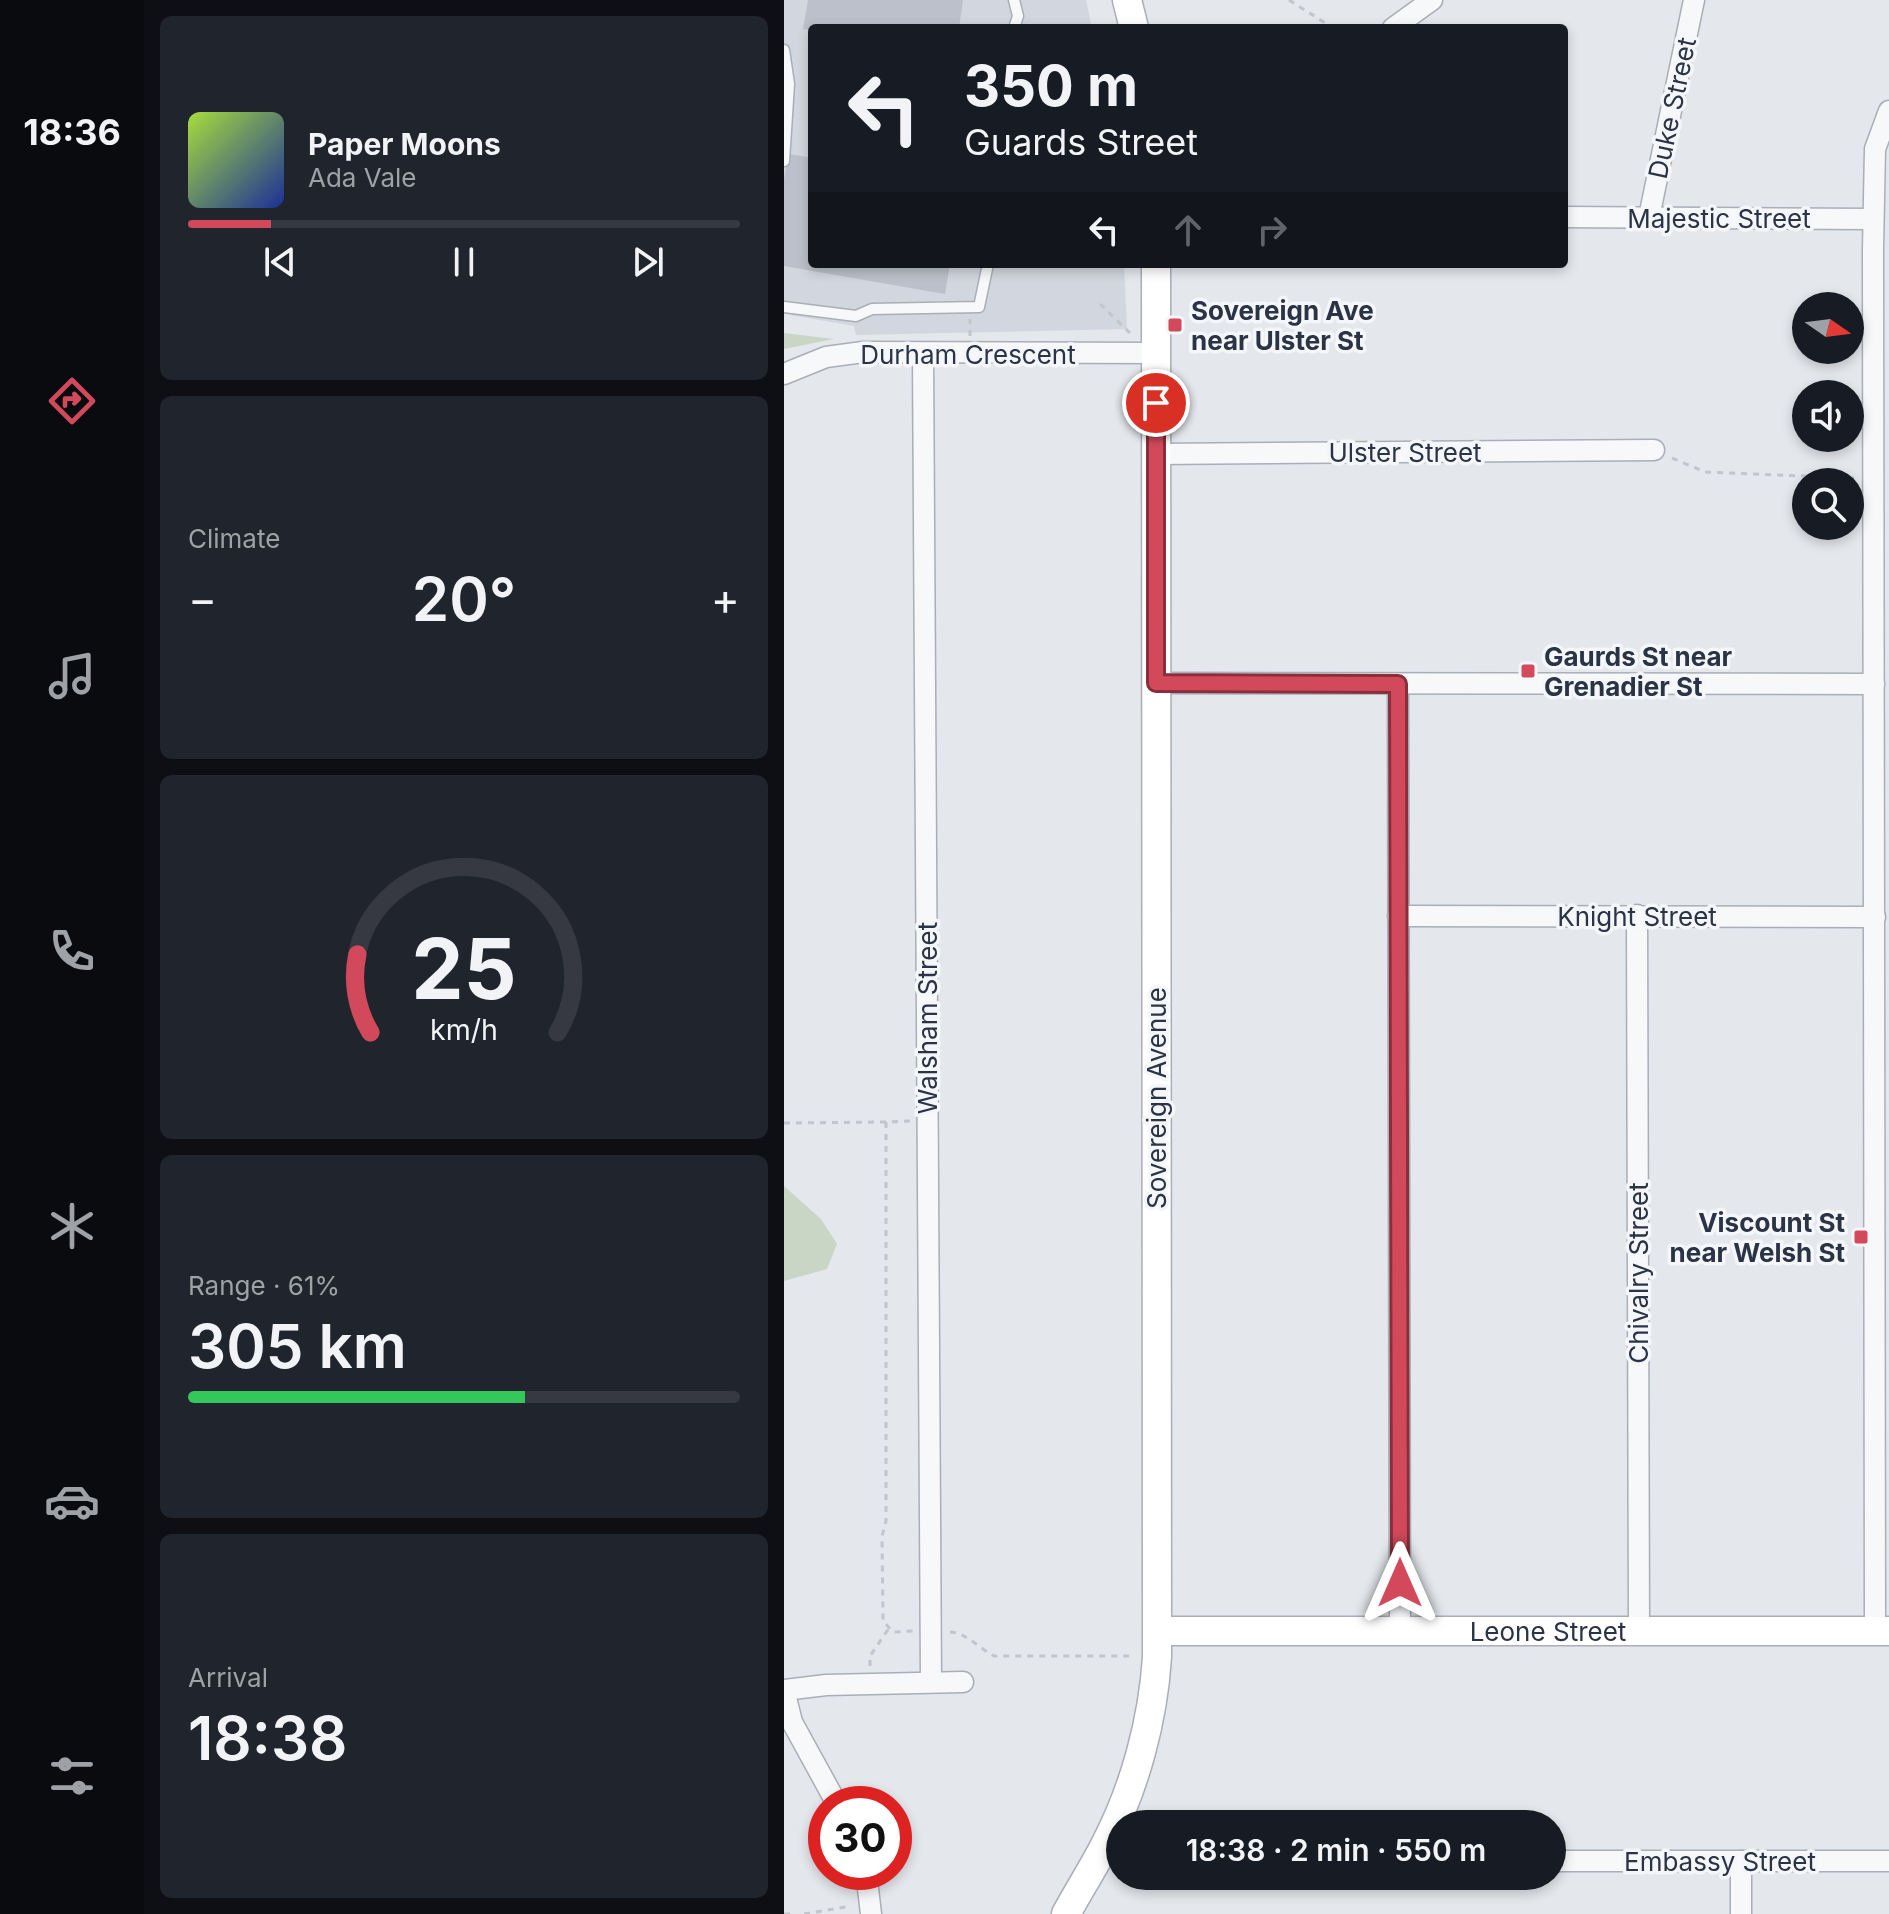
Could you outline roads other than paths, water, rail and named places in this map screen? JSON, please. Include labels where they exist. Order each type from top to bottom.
[{"type":"street","points":[[1127,0],[1133,24]]},
{"type":"street","points":[[1399,24],[1432,0]]},
{"type":"street","name":"Duke Street","points":[[1649,217],[1694,0]]},
{"type":"street","points":[[1882,1631],[1882,944],[1875,917],[1874,684],[1882,374],[1873,219],[1875,149],[1889,111]]},
{"type":"street","name":"Majestic Street","points":[[1568,217],[1873,219]]},
{"type":"street","name":"Sovereign Avenue","points":[[1123,1810],[1151,1710],[1158,1631],[1156,268]]},
{"type":"street","name":"Durham Crescent","points":[[784,374],[826,357],[863,352],[1156,353]]},
{"type":"street","name":"Walsham Street","points":[[923,354],[931,1682]]},
{"type":"street","name":"Ulster Street","points":[[1156,454],[1654,450]]},
{"type":"street","points":[[1156,683],[1874,684]]},
{"type":"street","points":[[1398,684],[1400,1631]]},
{"type":"street","name":"Chivalry Street","points":[[1637,915],[1639,1631]]},
{"type":"street","name":"Knight Street","points":[[1398,916],[1875,917]]},
{"type":"street","name":"Leone Street","points":[[1158,1631],[1882,1631]]},
{"type":"street","points":[[827,1786],[792,1722],[784,1690],[826,1685],[963,1682]]},
{"type":"street","name":"Sovereign Avenue","points":[[1066,1914],[1106,1856]]},
{"type":"street","name":"Embassy Street","points":[[1566,1861],[1889,1861]]},
{"type":"street","points":[[1741,1861],[1741,1914]]},
{"type":"lane","points":[[1014,0],[1018,16],[1015,24]]},
{"type":"lane","points":[[784,50],[789,84],[784,161]]},
{"type":"lane","points":[[784,307],[856,316],[872,309],[979,307],[987,268]]},
{"type":"place","name":"Sovereign Ave near Ulster St","points":[[1175,325]]},
{"type":"place","name":"Gaurds St near Grenadier St","points":[[1528,671]]},
{"type":"place","name":"Viscount St near Welsh St","points":[[1861,1237]]}]
